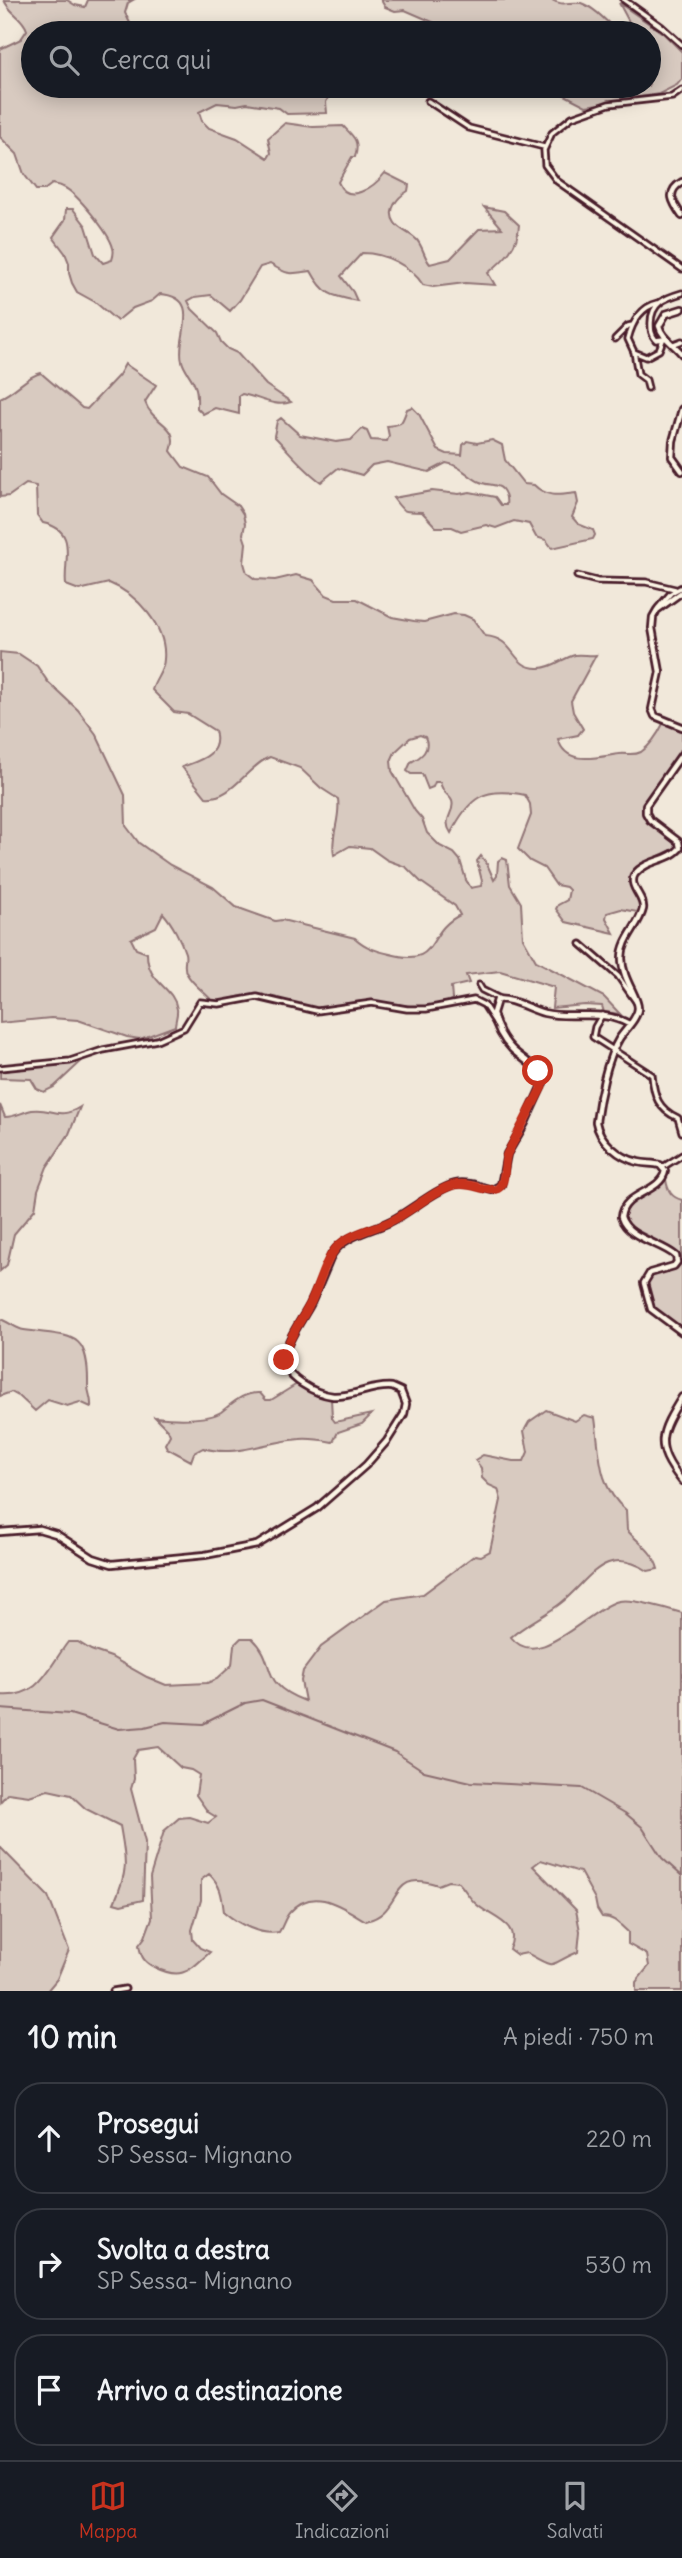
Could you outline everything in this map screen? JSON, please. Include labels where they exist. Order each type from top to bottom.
[{"type":"street","points":[[624,0],[654,21]]},
{"type":"street","points":[[661,26],[682,46]]},
{"type":"street","points":[[682,90],[672,97],[609,104],[572,117],[552,133],[544,147],[545,165],[556,181],[682,269]]},
{"type":"street","points":[[428,101],[469,128],[544,147]]},
{"type":"street","points":[[682,182],[675,186],[671,194],[673,203],[682,216]]},
{"type":"street","points":[[648,388],[646,380],[638,374],[634,352],[628,339],[633,325],[644,310],[682,293]]},
{"type":"street","points":[[658,303],[652,313],[652,335],[656,340],[664,339],[674,344],[682,354]]},
{"type":"street","points":[[634,352],[642,356],[650,355],[662,346],[664,339],[659,327],[662,318],[671,311],[682,309]]},
{"type":"street","points":[[615,338],[628,326],[633,325]]},
{"type":"street","points":[[674,344],[682,341]]},
{"type":"street","points":[[682,409],[673,441],[673,457],[682,471]]},
{"type":"street","points":[[577,576],[597,581],[646,582],[676,589]]},
{"type":"street","points":[[682,587],[676,589],[657,610],[652,628],[660,672],[652,712],[682,727]]},
{"type":"street","points":[[657,610],[682,592]]},
{"type":"street","points":[[682,754],[646,805],[649,817],[679,842],[680,848],[677,852],[653,862],[634,877],[634,885],[643,908],[627,938],[622,958],[624,977],[637,1003],[638,1011],[613,1050],[597,1118],[598,1132],[606,1143],[631,1160],[656,1164],[665,1171],[664,1178],[626,1204],[621,1217],[633,1232],[676,1256],[677,1262],[674,1266],[650,1273],[644,1283],[651,1309],[682,1332]]},
{"type":"street","points":[[581,944],[618,976],[630,997],[637,1003]]},
{"type":"street","points":[[479,985],[482,990],[500,999],[551,1014],[612,1016],[629,1024]]},
{"type":"street","points":[[0,1068],[70,1060],[103,1049],[146,1043],[184,1028],[200,1002],[219,1004],[249,997],[317,1011],[372,1003],[426,1009],[474,1000],[484,1005],[492,1021],[496,1023]]},
{"type":"street","points":[[0,1532],[39,1529],[56,1534],[93,1558],[112,1564],[227,1552],[257,1545],[277,1534],[335,1494],[366,1465],[400,1422],[406,1408],[404,1394],[397,1388],[388,1386],[346,1395],[332,1396],[322,1393],[291,1374],[286,1366],[285,1354],[332,1254],[340,1244],[389,1222],[456,1184],[478,1185],[492,1190],[501,1185],[507,1154],[537,1100],[543,1083],[538,1071],[512,1048],[496,1023],[493,1008],[500,999]]},
{"type":"street","points":[[603,1015],[595,1027],[593,1037],[652,1075],[652,1086],[658,1104],[678,1118],[682,1132]]},
{"type":"street","points":[[663,1167],[682,1155]]},
{"type":"street","points":[[682,1397],[663,1427],[661,1440],[667,1457],[682,1481]]},
{"type":"street","points":[[113,1991],[125,1989]]},
{"type":"shaded area","points":[[4,0],[67,0],[85,7],[88,0],[133,0],[128,3],[125,13],[129,21],[22,21]]},
{"type":"shaded area","points":[[381,0],[552,0],[560,3],[581,3],[607,21],[430,21],[405,10],[395,11],[385,7]]},
{"type":"shaded area","points":[[619,3],[645,21],[629,21]]},
{"type":"shaded area","points":[[661,32],[682,52],[682,79],[677,85],[661,93]]},
{"type":"shaded area","points":[[21,39],[21,98],[328,98],[327,113],[287,114],[279,108],[247,103],[217,103],[199,112],[202,121],[209,128],[237,138],[268,158],[271,153],[268,138],[285,123],[313,127],[343,126],[353,136],[357,147],[355,157],[352,157],[338,182],[342,189],[348,193],[361,192],[385,173],[409,185],[408,191],[394,204],[393,218],[397,225],[417,240],[430,264],[450,259],[479,229],[502,228],[484,207],[504,211],[519,225],[516,240],[500,263],[488,273],[495,285],[423,285],[412,272],[397,262],[380,255],[362,253],[341,276],[357,301],[341,298],[324,290],[311,271],[290,273],[270,264],[260,267],[230,311],[211,295],[195,297],[188,301],[192,309],[217,333],[221,342],[237,353],[266,385],[291,402],[273,403],[242,394],[239,396],[239,414],[215,408],[203,414],[197,408],[196,388],[182,361],[185,310],[181,302],[174,297],[160,294],[152,301],[133,308],[117,321],[95,302],[77,292],[72,283],[65,253],[53,237],[65,220],[66,209],[73,209],[86,226],[95,254],[103,263],[112,260],[111,242],[92,214],[69,190],[52,184],[44,190],[36,190],[24,174],[17,154],[0,137],[0,49]]},
{"type":"shaded area","points":[[571,98],[635,98],[586,106]]},
{"type":"shaded area","points":[[125,364],[156,385],[145,402],[172,435],[171,451],[183,467],[208,477],[221,494],[238,506],[243,514],[246,543],[244,563],[247,573],[255,579],[275,580],[296,575],[313,580],[326,595],[336,599],[357,599],[392,617],[414,621],[424,622],[454,614],[464,615],[473,619],[485,636],[503,642],[529,667],[548,667],[575,655],[596,655],[571,701],[573,712],[583,729],[578,735],[558,739],[562,748],[575,757],[638,753],[651,743],[664,722],[682,728],[682,750],[646,799],[645,806],[648,819],[676,843],[676,848],[650,860],[633,872],[632,882],[639,899],[639,909],[637,912],[621,909],[607,913],[606,918],[614,933],[566,922],[556,909],[567,900],[569,890],[556,885],[544,868],[530,861],[518,849],[531,815],[530,804],[525,795],[498,792],[479,798],[464,811],[451,833],[447,824],[453,805],[440,782],[435,782],[433,787],[428,789],[422,774],[411,774],[407,771],[411,762],[426,749],[425,737],[420,735],[410,738],[395,752],[391,761],[392,771],[422,819],[427,833],[460,860],[471,888],[481,886],[477,861],[481,856],[494,880],[497,876],[498,861],[502,858],[507,860],[510,885],[521,903],[523,938],[536,961],[604,997],[620,1014],[604,1012],[602,1006],[552,1008],[554,987],[500,971],[466,975],[469,983],[451,987],[452,999],[431,1007],[362,1001],[314,1008],[251,995],[214,1003],[187,974],[179,937],[163,913],[156,927],[131,939],[136,949],[147,953],[155,978],[175,1001],[175,1026],[140,1039],[78,1020],[51,1018],[0,1023],[0,652],[19,654],[37,666],[48,682],[78,710],[96,734],[125,795],[126,826],[139,843],[170,865],[213,887],[236,907],[275,921],[282,920],[355,938],[376,950],[406,957],[425,952],[441,930],[460,915],[455,906],[421,882],[406,867],[387,860],[370,848],[350,846],[334,855],[338,799],[321,788],[300,768],[270,757],[224,793],[206,797],[182,767],[202,759],[212,751],[215,746],[215,731],[188,714],[174,712],[152,690],[163,667],[164,647],[161,635],[148,613],[130,595],[109,583],[79,590],[66,585],[65,539],[61,532],[43,523],[37,515],[36,486],[26,484],[9,496],[0,497],[0,398],[41,373],[82,408],[87,409],[119,375]]},
{"type":"shaded area","points":[[412,407],[419,414],[438,450],[462,455],[463,445],[467,441],[477,443],[492,440],[502,445],[505,460],[524,484],[534,485],[549,494],[576,493],[578,503],[572,517],[578,524],[593,530],[593,539],[552,548],[546,540],[536,537],[529,524],[514,521],[496,528],[486,525],[461,531],[452,527],[436,527],[422,512],[405,511],[393,498],[432,491],[459,494],[470,492],[495,497],[501,505],[506,505],[502,489],[480,482],[456,466],[446,463],[429,472],[387,462],[372,465],[362,475],[338,468],[321,482],[274,436],[277,421],[281,418],[300,435],[336,442],[351,440],[362,429],[367,431],[371,440],[387,441],[387,426],[401,423],[407,409]]},
{"type":"shaded area","points":[[86,1057],[54,1087],[44,1092],[37,1089],[31,1079],[0,1078],[0,1070]]},
{"type":"shaded area","points":[[0,1105],[5,1117],[32,1110],[66,1113],[80,1107],[69,1134],[47,1167],[38,1190],[35,1209],[14,1234],[7,1265],[0,1271]]},
{"type":"shaded area","points":[[666,1180],[671,1193],[682,1200],[682,1328],[652,1306],[648,1288],[649,1276],[675,1268],[679,1257],[673,1249],[627,1225],[623,1215],[629,1205]]},
{"type":"shaded area","points":[[0,1319],[21,1329],[65,1336],[81,1345],[85,1354],[91,1407],[80,1402],[67,1406],[48,1400],[35,1411],[11,1392],[0,1396]]},
{"type":"shaded area","points":[[297,1384],[331,1398],[332,1418],[335,1422],[372,1414],[362,1424],[338,1432],[333,1442],[304,1439],[239,1450],[215,1451],[203,1448],[194,1453],[191,1461],[167,1448],[165,1444],[170,1435],[155,1417],[207,1417],[221,1412],[248,1394],[260,1393],[266,1400],[271,1400]]},
{"type":"shaded area","points":[[546,1410],[575,1421],[584,1415],[595,1418],[599,1456],[610,1491],[626,1510],[627,1530],[649,1552],[658,1569],[648,1571],[633,1563],[620,1561],[609,1563],[590,1575],[561,1603],[511,1637],[522,1646],[535,1648],[564,1635],[607,1606],[625,1600],[682,1613],[682,1991],[636,1991],[636,1982],[649,1966],[647,1955],[628,1944],[628,1932],[619,1924],[610,1918],[602,1917],[580,1872],[541,1860],[533,1866],[576,1910],[580,1931],[578,1952],[552,1964],[527,1953],[517,1955],[509,1949],[512,1940],[508,1927],[476,1904],[458,1882],[448,1881],[438,1885],[422,1881],[411,1882],[403,1886],[378,1916],[366,1921],[328,1901],[309,1900],[290,1912],[279,1932],[272,1933],[250,1928],[224,1912],[222,1896],[209,1874],[201,1880],[201,1900],[192,1930],[193,1940],[200,1948],[210,1952],[185,1972],[172,1973],[148,1963],[142,1956],[139,1945],[152,1918],[150,1877],[164,1831],[179,1818],[189,1817],[208,1823],[216,1817],[208,1812],[196,1795],[199,1775],[181,1768],[158,1747],[138,1750],[133,1759],[134,1779],[131,1789],[145,1842],[143,1900],[121,1905],[114,1903],[125,1865],[120,1826],[86,1809],[71,1795],[48,1790],[29,1796],[8,1793],[0,1802],[0,1695],[14,1695],[34,1687],[68,1642],[78,1642],[166,1685],[207,1683],[217,1679],[232,1665],[234,1645],[241,1638],[252,1638],[265,1656],[274,1680],[290,1694],[305,1701],[301,1681],[303,1671],[321,1647],[386,1600],[423,1594],[475,1555],[481,1556],[490,1551],[501,1500],[498,1489],[482,1478],[481,1468],[475,1460],[483,1455],[524,1461],[528,1452],[524,1431],[529,1422]]},
{"type":"shaded area","points":[[0,1847],[48,1896],[69,1950],[57,1979],[47,1991],[0,1991]]},
{"type":"waterway","points":[[0,1709],[70,1714],[119,1729],[165,1722],[203,1724],[245,1703],[262,1700],[395,1752],[424,1771],[471,1782],[582,1788],[625,1813],[642,1827],[662,1858],[682,1876]]},
{"type":"route","points":[[284,1360],[286,1348],[311,1302],[332,1254],[340,1244],[389,1222],[450,1186],[478,1185],[492,1190],[499,1187],[503,1181],[503,1165],[507,1154],[542,1087],[542,1077],[538,1071]]}]
